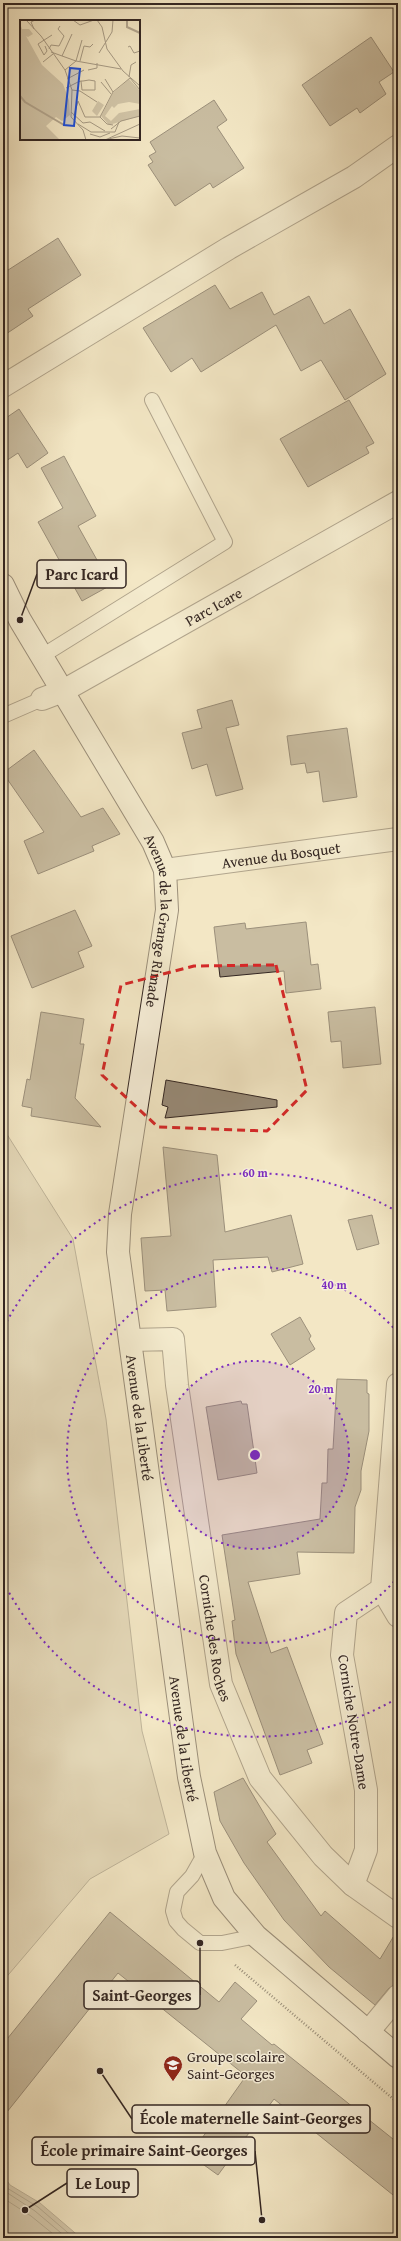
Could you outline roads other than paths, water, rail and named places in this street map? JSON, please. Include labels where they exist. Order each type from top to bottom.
[{"type":"street","points":[[3,386],[229,248],[354,177],[398,146]]},
{"type":"street","name":"Parc Icare","points":[[42,699],[63,691],[393,511]]},
{"type":"street","name":"Avenue de la Grange Rimade","points":[[3,585],[20,620],[153,842],[165,870],[166,910],[120,1214],[118,1252],[131,1340]]},
{"type":"street","name":"Avenue du Bosquet","points":[[165,870],[398,839]]},
{"type":"street","name":"Corniche des Roches","points":[[131,1340],[173,1339],[177,1385],[221,1684],[260,1778],[323,1856],[353,1885],[398,1917]]},
{"type":"street","name":"Avenue de la Liberté","points":[[131,1340],[189,1777],[205,1853],[224,1898],[256,1936],[398,2057]]},
{"type":"street","points":[[398,1384],[382,1589],[398,1616]]},
{"type":"street","name":"Corniche Notre-Dame","points":[[353,1885],[366,1850],[366,1790],[342,1655],[346,1613],[382,1589]]},
{"type":"street","points":[[368,2032],[398,1996]]},
{"type":"lane","points":[[42,656],[225,542],[152,400]]},
{"type":"lane","points":[[3,716],[42,699]]},
{"type":"lane","points":[[205,1853],[192,1876],[177,1892],[173,1911],[176,1921],[200,1943],[222,1943],[256,1936]]},
{"type":"water","points":[[3,2175],[10,2185],[40,2203],[81,2238],[3,2238]]},
{"type":"place","name":"Parc Icard","points":[[20,620]]},
{"type":"place","name":"Saint-Georges","points":[[200,1943]]},
{"type":"place","name":"École maternelle Saint-Georges","points":[[100,2071]]},
{"type":"place","name":"Groupe scolaire Saint-Georges","points":[[173,2082]]},
{"type":"place","name":"Le Loup","points":[[25,2210]]},
{"type":"place","name":"École primaire Saint-Georges","points":[[262,2220]]}]
